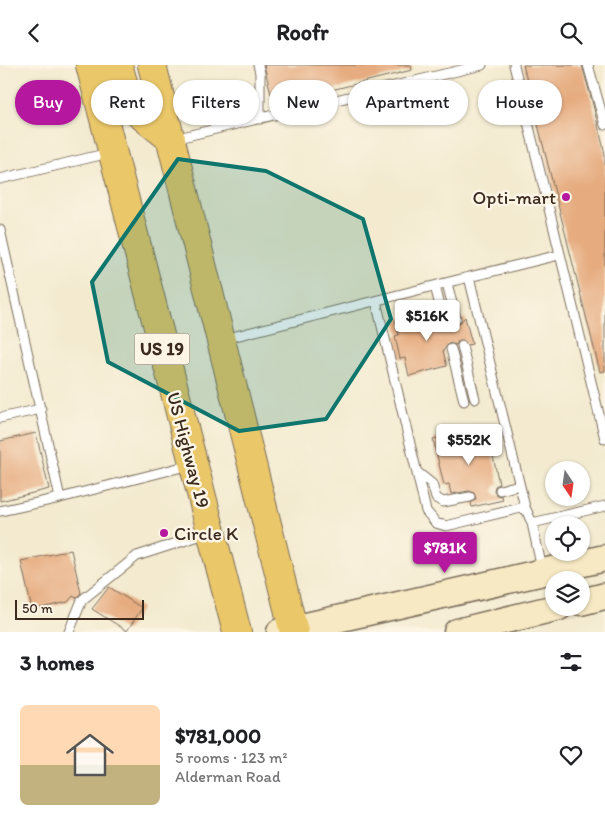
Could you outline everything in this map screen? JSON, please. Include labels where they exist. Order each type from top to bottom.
[{"type":"highway","name":"US Highway 19","points":[[90,65],[192,465],[237,632]]},
{"type":"highway","points":[[118,65],[128,99],[136,111],[171,139]]},
{"type":"highway","points":[[152,65],[222,340],[289,631]]},
{"type":"main road","points":[[289,631],[605,558]]},
{"type":"main road","points":[[590,600],[605,596]]},
{"type":"main road","points":[[457,632],[545,610]]},
{"type":"lane","points":[[258,65],[260,73],[260,119]]},
{"type":"lane","points":[[171,139],[482,65]]},
{"type":"lane","points":[[514,65],[605,439]]},
{"type":"lane","points":[[588,65],[605,125]]},
{"type":"lane","points":[[0,179],[112,153]]},
{"type":"lane","points":[[0,230],[60,498]]},
{"type":"lane","points":[[222,340],[560,255]]},
{"type":"lane","points":[[0,277],[10,274]]},
{"type":"lane","points":[[469,277],[519,485],[532,523],[543,573]]},
{"type":"lane","points":[[447,283],[456,319]]},
{"type":"lane","points":[[435,286],[444,322]]},
{"type":"lane","points":[[376,301],[426,511],[436,523],[446,526],[525,507]]},
{"type":"lane","points":[[462,346],[475,399]]},
{"type":"lane","points":[[451,349],[464,401]]},
{"type":"lane","points":[[0,418],[40,409]]},
{"type":"lane","points":[[0,511],[192,465]]},
{"type":"lane","points":[[417,472],[432,484],[436,498],[442,502],[470,497]]},
{"type":"lane","points":[[500,490],[519,485]]},
{"type":"lane","points":[[532,523],[605,506]]},
{"type":"lane","points":[[69,632],[82,600],[137,556],[210,532]]},
{"type":"highlighted area","points":[[178,159],[266,171],[363,219],[391,319],[326,419],[239,431],[108,362],[92,282]]},
{"type":"building","points":[[264,65],[411,65],[412,70],[372,80],[348,80],[348,86],[338,88],[338,80],[269,80],[269,86]]},
{"type":"building","points":[[523,65],[582,65],[592,101],[605,154],[605,371],[600,372],[538,125],[562,125],[562,80],[527,80]]},
{"type":"building","points":[[431,311],[435,325],[438,324],[443,328],[449,326],[450,321],[454,325],[458,325],[465,317],[472,344],[468,345],[463,340],[458,341],[456,345],[449,343],[443,351],[447,366],[409,376],[405,358],[400,359],[395,336],[399,335],[395,320]]},
{"type":"building","points":[[474,430],[476,436],[488,433],[499,484],[495,486],[494,491],[496,495],[502,496],[503,500],[472,507],[471,503],[476,499],[474,493],[469,491],[451,494],[449,484],[444,485],[433,439]]},
{"type":"building","points":[[36,433],[49,489],[0,501],[0,441]]},
{"type":"building","points":[[71,550],[81,593],[76,598],[73,596],[68,602],[32,610],[21,561]]},
{"type":"building","points":[[109,587],[142,608],[127,631],[92,609]]},
{"type":"place","name":"Opti-mart","points":[[566,197]]},
{"type":"place","name":"Circle K","points":[[164,533]]}]
